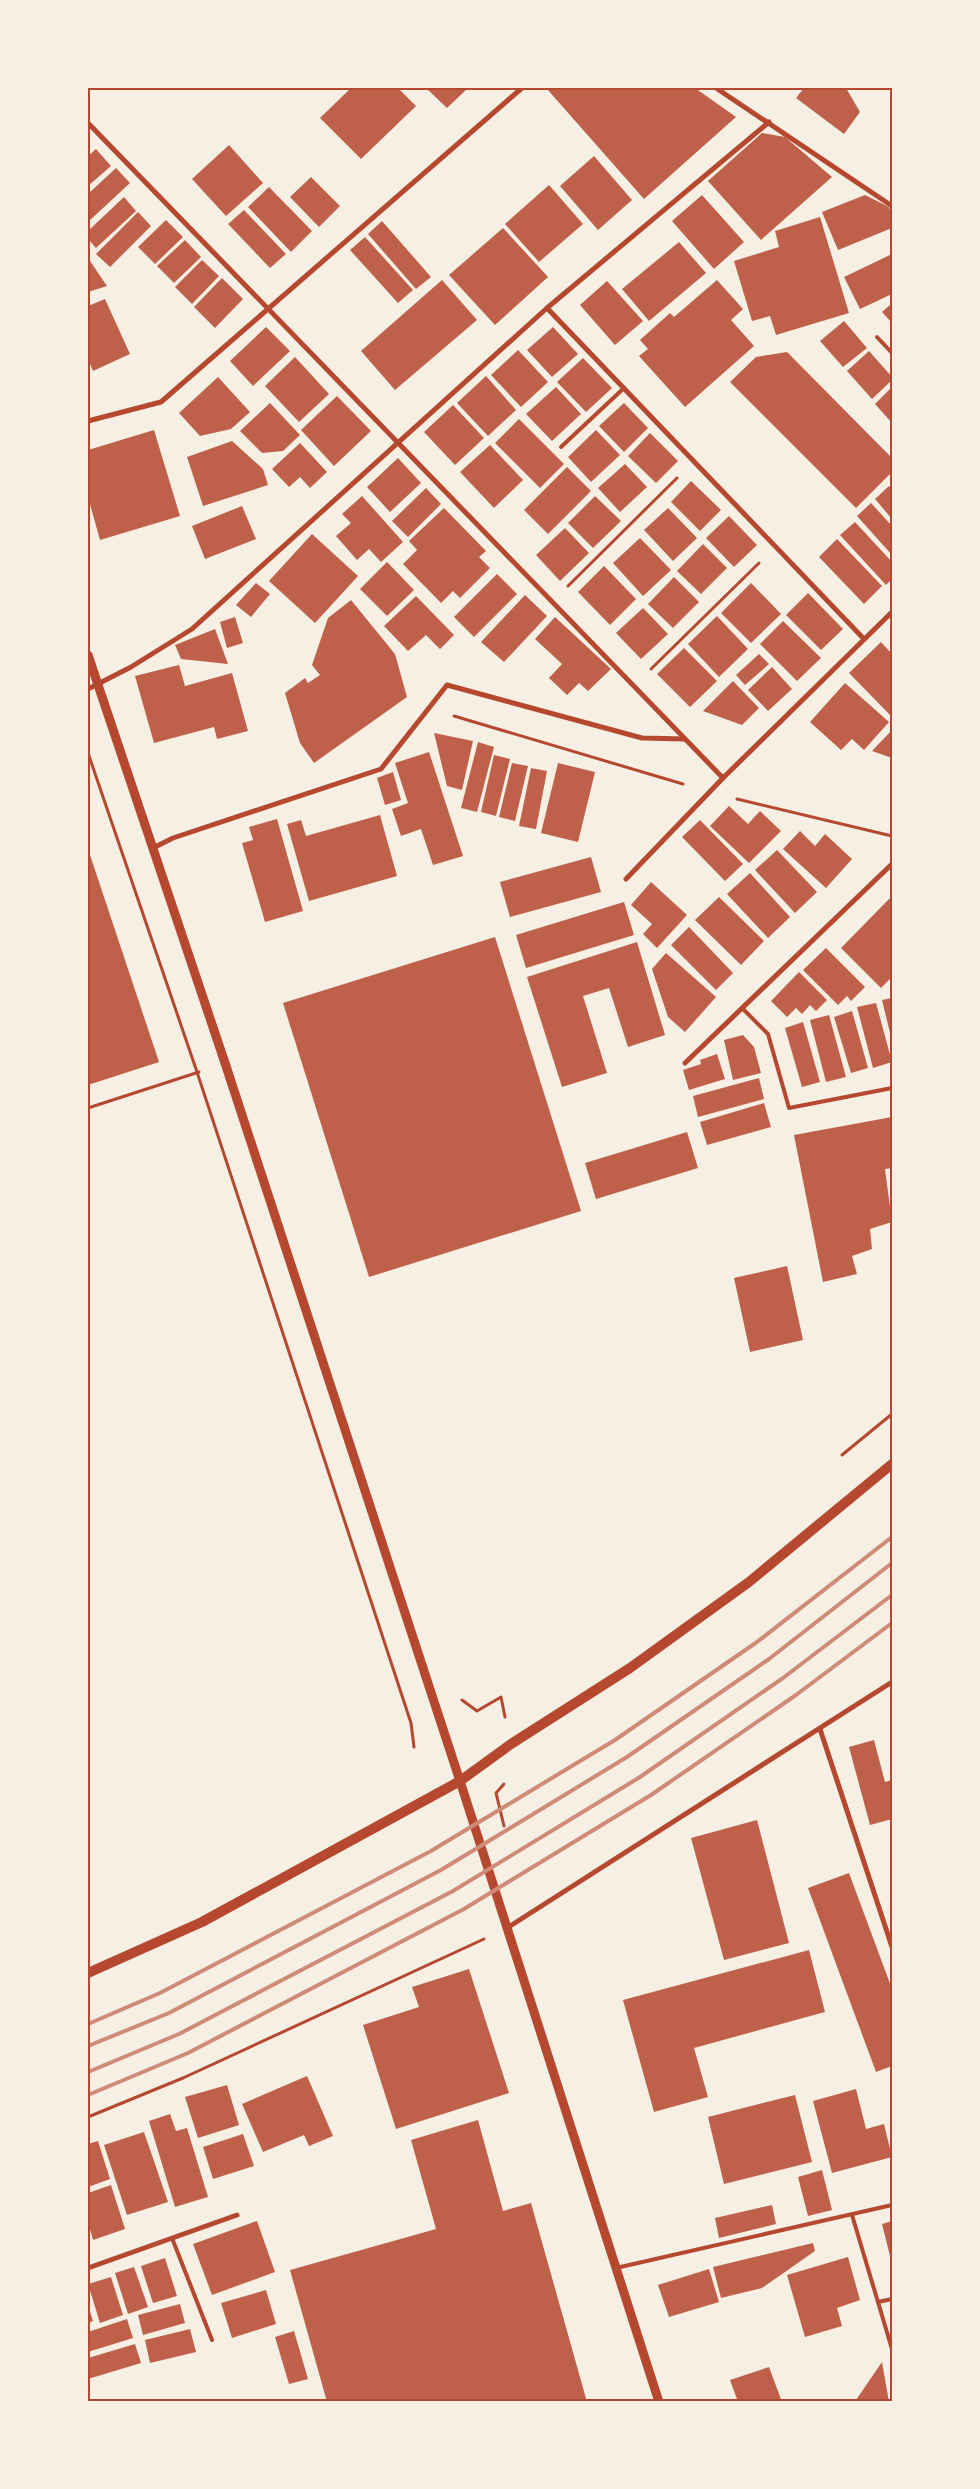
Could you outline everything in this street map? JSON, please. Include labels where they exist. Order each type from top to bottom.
[{"type":"main road","points":[[88,1973],[202,1922],[460,1781],[511,1744],[630,1668],[750,1582],[892,1464]]},
{"type":"street","points":[[88,421],[161,402],[522,88]]},
{"type":"street","points":[[716,88],[892,206]]},
{"type":"street","points":[[88,689],[131,667],[192,629],[547,308],[769,122]]},
{"type":"street","points":[[88,124],[723,778]]},
{"type":"street","points":[[547,308],[864,639]]},
{"type":"street","points":[[626,879],[709,792],[892,612]]},
{"type":"street","points":[[88,655],[226,1066],[460,1781],[659,2402]]},
{"type":"street","points":[[153,848],[173,838],[381,769],[447,685],[642,738],[685,739]]},
{"type":"street","points":[[685,1063],[892,864]]},
{"type":"street","points":[[506,1928],[892,1682]]},
{"type":"street","points":[[820,1729],[892,1947]]},
{"type":"street","points":[[88,2268],[237,2215]]},
{"type":"lane","points":[[878,337],[892,353]]},
{"type":"lane","points":[[561,447],[624,388]]},
{"type":"lane","points":[[742,1008],[768,1034],[789,1108],[892,1088]]},
{"type":"lane","points":[[616,2268],[892,2206]]},
{"type":"lane","points":[[852,2215],[892,2349]]},
{"type":"lane","points":[[172,2238],[212,2340]]},
{"type":"lane","points":[[878,2302],[892,2299]]},
{"type":"path","points":[[552,603],[694,461]]},
{"type":"path","points":[[634,686],[776,547]]},
{"type":"path","points":[[429,710],[709,792],[892,836]]},
{"type":"path","points":[[88,753],[198,1072],[411,1723],[414,1747]]},
{"type":"path","points":[[88,1108],[198,1072],[226,1066]]},
{"type":"path","points":[[842,1455],[892,1414]]},
{"type":"path","points":[[501,1697],[517,1770],[496,1793],[505,1831]]},
{"type":"path","points":[[88,2117],[183,2078],[506,1928]]},
{"type":"building","points":[[351,88],[398,88],[416,106],[361,159],[320,118]]},
{"type":"building","points":[[426,88],[468,88],[447,108]]},
{"type":"building","points":[[695,88],[736,117],[644,199],[547,89]]},
{"type":"building","points":[[804,88],[846,88],[860,112],[844,134],[796,98]]},
{"type":"building","points":[[762,133],[785,137],[832,177],[761,240],[708,181]]},
{"type":"building","points":[[229,145],[263,183],[226,216],[192,179]]},
{"type":"building","points":[[96,149],[111,166],[88,186],[88,156]]},
{"type":"building","points":[[594,156],[632,200],[598,230],[560,186]]},
{"type":"building","points":[[116,168],[130,183],[88,222],[88,194]]},
{"type":"building","points":[[311,177],[340,206],[319,227],[290,197]]},
{"type":"building","points":[[549,185],[583,224],[539,262],[505,224]]},
{"type":"building","points":[[269,187],[312,231],[291,252],[248,207]]},
{"type":"building","points":[[702,195],[744,242],[714,269],[672,221]]},
{"type":"building","points":[[865,195],[889,207],[892,215],[892,228],[838,250],[822,212]]},
{"type":"building","points":[[124,197],[136,211],[96,248],[88,239],[88,231]]},
{"type":"building","points":[[244,210],[286,254],[270,268],[228,224]]},
{"type":"building","points":[[138,212],[151,226],[110,267],[96,254]]},
{"type":"building","points":[[820,217],[849,313],[776,335],[770,316],[752,321],[734,261],[779,247],[775,231]]},
{"type":"building","points":[[166,220],[183,237],[155,264],[138,247]]},
{"type":"building","points":[[382,221],[431,277],[416,289],[368,234]]},
{"type":"building","points":[[503,228],[548,277],[495,325],[449,275]]},
{"type":"building","points":[[365,237],[413,290],[398,303],[350,250]]},
{"type":"building","points":[[185,240],[201,257],[174,283],[157,266]]},
{"type":"building","points":[[679,242],[706,273],[649,321],[622,289]]},
{"type":"building","points":[[892,254],[892,294],[860,309],[844,277]]},
{"type":"building","points":[[88,258],[107,286],[88,292]]},
{"type":"building","points":[[202,260],[219,276],[192,304],[175,287]]},
{"type":"building","points":[[222,278],[243,299],[215,328],[194,307]]},
{"type":"building","points":[[442,280],[477,320],[395,390],[361,351]]},
{"type":"building","points":[[717,280],[743,309],[731,320],[754,346],[685,407],[639,356],[648,349],[640,340],[670,313],[674,317]]},
{"type":"building","points":[[607,281],[643,321],[615,345],[580,305]]},
{"type":"building","points":[[105,299],[130,354],[93,371],[88,359],[88,306]]},
{"type":"building","points":[[892,303],[892,323],[882,312]]},
{"type":"building","points":[[844,321],[867,348],[843,367],[820,341]]},
{"type":"building","points":[[266,327],[290,351],[253,386],[230,361]]},
{"type":"building","points":[[553,327],[578,354],[552,377],[527,350]]},
{"type":"building","points":[[518,350],[548,382],[521,407],[491,375]]},
{"type":"building","points":[[869,351],[892,377],[892,380],[872,399],[847,371]]},
{"type":"building","points":[[787,352],[892,458],[892,472],[856,508],[730,382],[756,357]]},
{"type":"building","points":[[295,357],[329,394],[299,422],[265,386]]},
{"type":"building","points":[[583,358],[612,388],[586,412],[557,382]]},
{"type":"building","points":[[486,376],[516,410],[488,436],[457,403]]},
{"type":"building","points":[[218,377],[250,412],[231,429],[200,436],[179,413]]},
{"type":"building","points":[[556,387],[581,414],[552,441],[526,414]]},
{"type":"building","points":[[892,387],[892,423],[875,404]]},
{"type":"building","points":[[337,396],[371,431],[334,466],[301,430]]},
{"type":"building","points":[[270,403],[300,435],[283,451],[262,453],[240,431]]},
{"type":"building","points":[[624,403],[648,428],[624,452],[599,426]]},
{"type":"building","points":[[453,405],[484,438],[455,465],[424,432]]},
{"type":"building","points":[[519,419],[564,464],[540,488],[495,443]]},
{"type":"building","points":[[154,430],[180,516],[100,540],[88,497],[88,450]]},
{"type":"building","points":[[596,430],[620,455],[591,482],[568,457]]},
{"type":"building","points":[[650,433],[678,461],[656,483],[628,456]]},
{"type":"building","points":[[232,441],[263,469],[268,485],[203,506],[187,457]]},
{"type":"building","points":[[300,443],[327,472],[310,488],[300,477],[289,487],[272,469]]},
{"type":"building","points":[[490,445],[523,480],[494,508],[460,472]]},
{"type":"building","points":[[398,458],[421,483],[390,512],[367,487]]},
{"type":"building","points":[[625,464],[647,487],[620,512],[598,488]]},
{"type":"building","points":[[567,467],[591,491],[548,534],[524,510]]},
{"type":"building","points":[[691,481],[721,510],[700,531],[671,502]]},
{"type":"building","points":[[889,486],[892,490],[892,519],[875,499]]},
{"type":"building","points":[[426,488],[441,504],[408,537],[392,521]]},
{"type":"building","points":[[362,496],[403,542],[381,562],[369,549],[357,560],[336,536],[351,523],[342,514]]},
{"type":"building","points":[[595,496],[621,521],[593,548],[568,523]]},
{"type":"building","points":[[871,503],[892,526],[892,555],[857,516]]},
{"type":"building","points":[[242,506],[256,539],[205,559],[192,526]]},
{"type":"building","points":[[444,508],[486,551],[479,557],[490,568],[460,598],[453,591],[441,603],[403,564],[417,550],[409,541]]},
{"type":"building","points":[[668,508],[697,538],[673,561],[644,530]]},
{"type":"building","points":[[729,516],[757,545],[734,567],[706,538]]},
{"type":"building","points":[[855,522],[892,562],[892,579],[886,585],[840,535]]},
{"type":"building","points":[[565,528],[589,553],[560,581],[536,555]]},
{"type":"building","points":[[312,534],[358,576],[315,623],[269,581]]},
{"type":"building","points":[[640,538],[671,570],[643,596],[613,563]]},
{"type":"building","points":[[837,539],[882,586],[864,604],[819,557]]},
{"type":"building","points":[[703,544],[727,568],[701,594],[677,571]]},
{"type":"building","points":[[387,562],[414,590],[387,616],[360,589]]},
{"type":"building","points":[[604,566],[636,599],[610,625],[578,592]]},
{"type":"building","points":[[497,574],[517,594],[474,637],[454,617]]},
{"type":"building","points":[[674,577],[699,602],[673,628],[648,604]]},
{"type":"building","points":[[256,583],[270,594],[251,617],[236,605]]},
{"type":"building","points":[[751,583],[781,614],[751,643],[721,613]]},
{"type":"building","points":[[808,593],[843,629],[821,650],[786,615]]},
{"type":"building","points":[[525,595],[547,616],[504,662],[481,642]]},
{"type":"building","points":[[416,596],[454,635],[440,649],[426,635],[408,651],[384,626]]},
{"type":"building","points":[[351,600],[395,654],[407,697],[314,763],[300,743],[285,693],[305,678],[308,683],[320,675],[312,665],[328,618]]},
{"type":"building","points":[[643,608],[668,634],[641,659],[616,633]]},
{"type":"building","points":[[717,616],[748,649],[719,677],[688,644]]},
{"type":"building","points":[[235,617],[243,643],[227,648],[220,622]]},
{"type":"building","points":[[555,617],[611,669],[588,691],[579,683],[567,695],[549,678],[562,664],[535,639]]},
{"type":"building","points":[[783,621],[821,658],[797,681],[760,644]]},
{"type":"building","points":[[215,629],[228,664],[181,659],[175,645]]},
{"type":"building","points":[[881,642],[892,654],[892,717],[849,673]]},
{"type":"building","points":[[684,648],[717,681],[690,707],[657,674]]},
{"type":"building","points":[[759,654],[769,664],[745,685],[736,675]]},
{"type":"building","points":[[179,665],[185,686],[232,673],[248,731],[217,739],[214,727],[154,743],[135,676]]},
{"type":"building","points":[[772,667],[792,689],[768,711],[748,690]]},
{"type":"building","points":[[733,681],[759,708],[742,725],[703,711]]},
{"type":"building","points":[[845,683],[889,722],[864,750],[852,739],[841,750],[810,722]]},
{"type":"building","points":[[892,730],[892,758],[872,751]]},
{"type":"building","points":[[434,733],[473,741],[462,790],[447,786]]},
{"type":"building","points":[[478,742],[494,747],[477,812],[461,808]]},
{"type":"building","points":[[429,752],[463,856],[433,865],[421,829],[401,836],[392,809],[408,803],[395,763]]},
{"type":"building","points":[[494,755],[510,759],[496,816],[481,812]]},
{"type":"building","points":[[512,763],[528,766],[515,821],[499,817]]},
{"type":"building","points":[[558,763],[595,772],[578,842],[541,833]]},
{"type":"building","points":[[531,768],[547,771],[536,829],[519,826]]},
{"type":"building","points":[[393,772],[401,800],[385,805],[377,778]]},
{"type":"building","points":[[729,806],[748,824],[760,811],[781,831],[749,863],[710,826]]},
{"type":"building","points":[[380,815],[397,876],[309,901],[287,824],[301,820],[306,836]]},
{"type":"building","points":[[277,819],[303,911],[265,922],[242,843],[253,840],[249,827]]},
{"type":"building","points":[[700,820],[743,864],[725,881],[682,837]]},
{"type":"building","points":[[800,831],[815,846],[825,834],[852,859],[826,888],[783,849]]},
{"type":"building","points":[[88,849],[159,1062],[88,1085]]},
{"type":"building","points":[[777,850],[817,892],[795,913],[755,870]]},
{"type":"building","points":[[591,857],[601,892],[510,917],[500,882]]},
{"type":"building","points":[[750,873],[790,917],[768,938],[727,894]]},
{"type":"building","points":[[651,882],[687,915],[657,948],[643,934],[652,924],[631,905]]},
{"type":"building","points":[[892,896],[892,977],[881,988],[841,948]]},
{"type":"building","points":[[719,897],[764,941],[741,965],[695,920]]},
{"type":"building","points":[[624,902],[634,935],[526,968],[516,935]]},
{"type":"building","points":[[689,927],[733,973],[716,990],[671,945]]},
{"type":"building","points":[[495,937],[581,1211],[369,1277],[283,1003]]},
{"type":"building","points":[[637,942],[665,1035],[628,1047],[609,988],[583,996],[607,1073],[562,1087],[527,977]]},
{"type":"building","points":[[826,948],[865,987],[851,1001],[847,996],[838,1005],[803,970]]},
{"type":"building","points":[[666,953],[716,997],[685,1032],[668,1017],[652,969]]},
{"type":"building","points":[[799,972],[827,1000],[816,1011],[810,1005],[802,1014],[796,1008],[787,1017],[771,1001]]},
{"type":"building","points":[[892,998],[892,1041],[882,1000]]},
{"type":"building","points":[[876,1003],[892,1062],[873,1068],[857,1007]]},
{"type":"building","points":[[852,1011],[868,1068],[851,1073],[834,1017]]},
{"type":"building","points":[[829,1015],[846,1077],[826,1082],[810,1020]]},
{"type":"building","points":[[803,1022],[820,1082],[802,1087],[785,1028]]},
{"type":"building","points":[[743,1035],[754,1047],[761,1073],[733,1080],[724,1040]]},
{"type":"building","points":[[717,1054],[725,1079],[689,1090],[683,1070],[701,1064],[700,1060]]},
{"type":"building","points":[[759,1078],[764,1099],[698,1117],[693,1096]]},
{"type":"building","points":[[764,1103],[771,1127],[707,1145],[700,1122]]},
{"type":"building","points":[[892,1117],[892,1168],[885,1169],[892,1222],[870,1229],[872,1249],[852,1256],[857,1274],[823,1282],[794,1135]]},
{"type":"building","points":[[687,1132],[698,1168],[596,1199],[585,1163]]},
{"type":"building","points":[[787,1266],[803,1340],[750,1352],[734,1278]]},
{"type":"building","points":[[874,1740],[885,1782],[892,1780],[892,1819],[870,1825],[849,1747]]},
{"type":"building","points":[[757,1820],[789,1943],[724,1960],[691,1838]]},
{"type":"building","points":[[849,1873],[892,1989],[892,2066],[876,2072],[808,1888]]},
{"type":"building","points":[[809,1950],[825,2012],[694,2048],[708,2097],[654,2112],[623,2000]]},
{"type":"building","points":[[469,1969],[509,2093],[396,2129],[363,2025],[419,2007],[412,1987]]},
{"type":"building","points":[[307,2076],[333,2136],[309,2146],[304,2135],[263,2152],[242,2104]]},
{"type":"building","points":[[227,2085],[239,2125],[198,2138],[185,2097]]},
{"type":"building","points":[[856,2089],[866,2129],[884,2124],[892,2157],[832,2173],[813,2101]]},
{"type":"building","points":[[795,2095],[812,2162],[724,2184],[708,2117]]},
{"type":"building","points":[[170,2114],[176,2131],[187,2128],[208,2197],[175,2207],[149,2121]]},
{"type":"building","points":[[478,2120],[503,2211],[531,2203],[587,2402],[327,2402],[290,2270],[436,2229],[411,2140]]},
{"type":"building","points":[[144,2132],[168,2202],[127,2215],[104,2145]]},
{"type":"building","points":[[243,2134],[254,2166],[213,2179],[203,2147]]},
{"type":"building","points":[[98,2141],[110,2179],[88,2187],[88,2144]]},
{"type":"building","points":[[822,2170],[832,2210],[808,2216],[798,2177]]},
{"type":"building","points":[[111,2185],[125,2229],[93,2240],[88,2222],[88,2193]]},
{"type":"building","points":[[772,2205],[776,2224],[719,2238],[715,2218]]},
{"type":"building","points":[[257,2221],[275,2272],[212,2295],[193,2244]]},
{"type":"building","points":[[892,2221],[892,2264],[882,2224]]},
{"type":"building","points":[[813,2243],[815,2251],[762,2288],[721,2298],[713,2267]]},
{"type":"building","points":[[848,2257],[860,2300],[837,2308],[842,2326],[805,2337],[787,2275]]},
{"type":"building","points":[[165,2258],[177,2296],[153,2303],[141,2266]]},
{"type":"building","points":[[134,2267],[148,2307],[128,2314],[115,2273]]},
{"type":"building","points":[[709,2269],[719,2302],[669,2317],[658,2285]]},
{"type":"building","points":[[111,2277],[123,2315],[100,2323],[88,2284]]},
{"type":"building","points":[[266,2290],[276,2324],[232,2338],[221,2303]]},
{"type":"building","points":[[180,2304],[185,2323],[143,2335],[138,2315]]},
{"type":"building","points":[[88,2305],[93,2321],[88,2323]]},
{"type":"building","points":[[127,2319],[133,2338],[88,2352],[88,2332]]},
{"type":"building","points":[[190,2329],[196,2352],[150,2363],[145,2340]]},
{"type":"building","points":[[294,2331],[308,2379],[289,2384],[275,2337]]},
{"type":"building","points":[[135,2344],[141,2363],[88,2379],[88,2358]]},
{"type":"building","points":[[882,2362],[889,2402],[855,2402],[856,2400]]},
{"type":"building","points":[[769,2367],[782,2402],[738,2402],[730,2380]]},
{"type":"railway","points":[[88,2024],[160,1993],[431,1851],[615,1740],[757,1642],[892,1537]]},
{"type":"railway","points":[[88,2046],[169,2013],[441,1870],[627,1757],[769,1659],[892,1563]]},
{"type":"railway","points":[[88,2072],[179,2034],[453,1891],[640,1777],[783,1678],[892,1595]]},
{"type":"railway","points":[[88,2095],[188,2053],[464,1909],[651,1795],[796,1695],[892,1623]]}]
